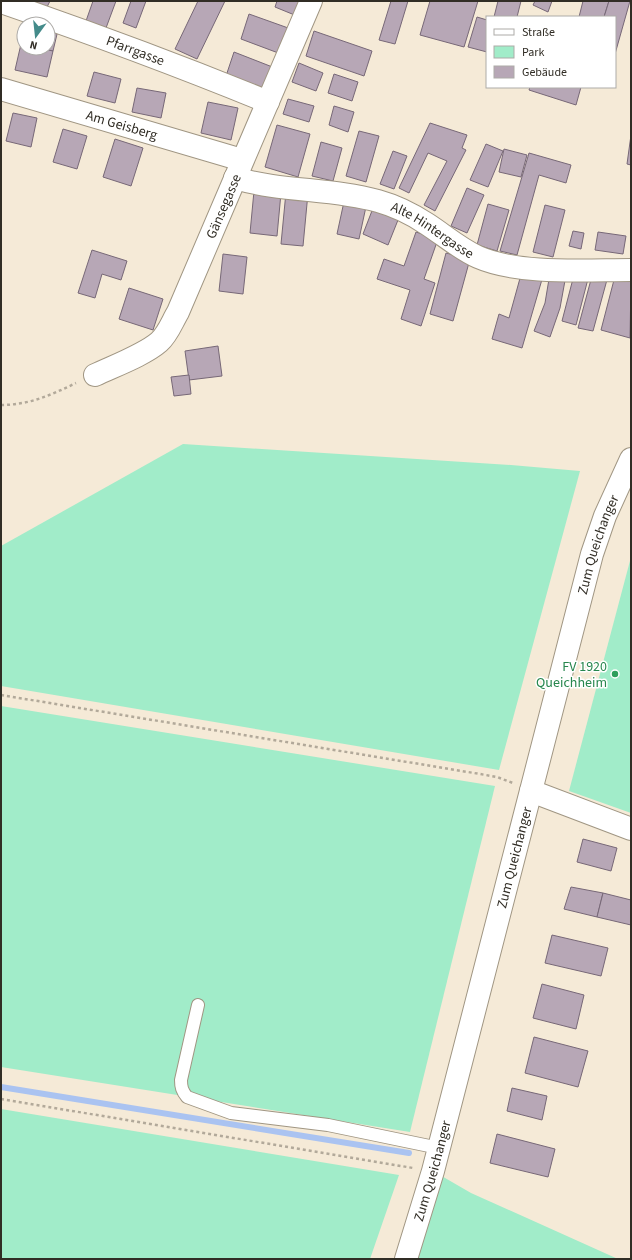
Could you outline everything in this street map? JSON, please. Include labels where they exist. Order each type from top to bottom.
[{"type":"street","name":"Gänsegasse","points":[[95,375],[139,354],[158,342],[165,335],[178,312],[311,1]]},
{"type":"street","name":"Pfarrgasse","points":[[1,2],[201,75],[268,102]]},
{"type":"street","name":"Am Geisberg","points":[[1,89],[239,169]]},
{"type":"street","name":"Alte Hintergasse","points":[[239,169],[256,184],[363,197],[394,206],[427,224],[467,252],[508,266],[564,270],[631,270]]},
{"type":"street","name":"Zum Queichanger","points":[[406,1259],[433,1171],[592,554],[605,516],[625,485],[631,459]]},
{"type":"street","points":[[532,791],[631,829]]},
{"type":"lane","points":[[198,1005],[181,1080],[183,1092],[187,1097],[231,1113],[328,1125],[439,1148]]},
{"type":"path","points":[[1,405],[10,405],[43,398],[95,375]]},
{"type":"path","points":[[1,695],[491,776],[532,791]]},
{"type":"path","points":[[1,1099],[433,1171]]},
{"type":"green space","points":[[183,444],[511,465],[580,471],[499,770],[1,686],[1,546]]},
{"type":"green space","name":"FV 1920 Queichheim","points":[[631,557],[631,813],[569,791]]},
{"type":"green space","points":[[1,706],[495,786],[410,1132],[1,1067]]},
{"type":"green space","points":[[1,1109],[399,1175],[370,1259],[1,1259]]},
{"type":"green space","points":[[433,1171],[471,1193],[618,1259],[406,1259]]},
{"type":"building","points":[[25,1],[50,1],[46,9]]},
{"type":"building","points":[[93,1],[116,1],[106,28],[86,21]]},
{"type":"building","points":[[131,1],[146,1],[136,28],[123,23]]},
{"type":"building","points":[[198,1],[225,1],[197,59],[175,49]]},
{"type":"building","points":[[277,1],[302,1],[297,16],[275,7]]},
{"type":"building","points":[[391,1],[408,1],[395,44],[379,40]]},
{"type":"building","points":[[430,1],[478,1],[464,47],[420,35]]},
{"type":"building","points":[[498,1],[521,1],[517,16],[494,16]]},
{"type":"building","points":[[535,1],[552,1],[548,12],[533,5]]},
{"type":"building","points":[[583,1],[609,1],[604,16],[579,16]]},
{"type":"building","points":[[609,1],[630,1],[616,50],[616,16],[604,16]]},
{"type":"building","points":[[249,14],[291,29],[281,54],[241,39]]},
{"type":"building","points":[[477,17],[486,20],[486,52],[468,47]]},
{"type":"building","points":[[314,31],[372,51],[364,76],[306,56]]},
{"type":"building","points":[[234,52],[275,68],[267,91],[226,76]]},
{"type":"building","points":[[18,56],[52,56],[47,77],[15,70]]},
{"type":"building","points":[[299,63],[323,73],[316,91],[292,82]]},
{"type":"building","points":[[94,72],[121,79],[115,103],[87,96]]},
{"type":"building","points":[[334,74],[358,82],[352,101],[328,93]]},
{"type":"building","points":[[137,88],[166,93],[161,118],[132,112]]},
{"type":"building","points":[[530,88],[581,88],[576,105],[529,90]]},
{"type":"building","points":[[288,99],[314,106],[309,122],[283,114]]},
{"type":"building","points":[[208,102],[238,108],[231,140],[201,133]]},
{"type":"building","points":[[334,106],[354,112],[348,132],[329,125]]},
{"type":"building","points":[[13,113],[37,118],[31,147],[6,141]]},
{"type":"building","points":[[430,123],[467,135],[462,148],[466,150],[435,211],[424,205],[447,161],[428,153],[409,193],[399,188]]},
{"type":"building","points":[[277,125],[310,134],[298,177],[265,167]]},
{"type":"building","points":[[63,129],[87,136],[77,169],[53,162]]},
{"type":"building","points":[[359,131],[379,136],[366,182],[346,176]]},
{"type":"building","points":[[631,135],[631,165],[627,164]]},
{"type":"building","points":[[115,139],[143,148],[131,186],[103,177]]},
{"type":"building","points":[[321,142],[342,148],[333,181],[312,176]]},
{"type":"building","points":[[486,144],[503,151],[488,187],[470,180]]},
{"type":"building","points":[[504,149],[527,155],[521,177],[499,172]]},
{"type":"building","points":[[393,151],[407,156],[394,189],[380,184]]},
{"type":"building","points":[[529,153],[571,165],[566,183],[539,175],[517,255],[500,251]]},
{"type":"building","points":[[467,188],[484,195],[467,233],[451,226]]},
{"type":"building","points":[[254,191],[281,193],[277,236],[250,233]]},
{"type":"building","points":[[286,192],[308,193],[303,246],[281,244]]},
{"type":"building","points":[[345,197],[367,202],[359,239],[337,234]]},
{"type":"building","points":[[375,203],[400,215],[388,245],[363,234]]},
{"type":"building","points":[[488,204],[509,210],[497,251],[477,245]]},
{"type":"building","points":[[545,205],[565,210],[553,257],[533,252]]},
{"type":"building","points":[[573,231],[584,233],[581,249],[569,246]]},
{"type":"building","points":[[416,232],[438,239],[424,279],[435,283],[421,326],[401,319],[410,290],[377,279],[384,259],[404,266]]},
{"type":"building","points":[[598,232],[626,236],[623,254],[595,250]]},
{"type":"building","points":[[92,250],[127,261],[121,280],[102,274],[95,298],[78,293]]},
{"type":"building","points":[[446,253],[470,259],[453,321],[430,314]]},
{"type":"building","points":[[223,254],[247,257],[243,294],[219,291]]},
{"type":"building","points":[[522,271],[543,276],[522,348],[492,339],[499,314],[509,318]]},
{"type":"building","points":[[575,271],[589,275],[576,325],[562,321]]},
{"type":"building","points":[[593,272],[608,276],[593,331],[578,328]]},
{"type":"building","points":[[550,273],[566,275],[560,308],[550,337],[534,331],[545,303]]},
{"type":"building","points":[[615,276],[631,281],[630,338],[601,330]]},
{"type":"building","points":[[129,288],[163,299],[153,330],[119,319]]},
{"type":"building","points":[[218,346],[222,376],[189,380],[185,351]]},
{"type":"building","points":[[189,375],[191,394],[174,396],[171,377]]},
{"type":"building","points":[[583,839],[617,848],[611,871],[577,862]]},
{"type":"building","points":[[571,887],[603,893],[597,917],[564,909]]},
{"type":"building","points":[[603,893],[631,900],[631,925],[597,917]]},
{"type":"building","points":[[552,935],[608,948],[601,976],[545,963]]},
{"type":"building","points":[[542,984],[584,995],[576,1029],[533,1018]]},
{"type":"building","points":[[534,1037],[588,1051],[578,1087],[525,1073]]},
{"type":"building","points":[[512,1088],[547,1096],[542,1120],[507,1111]]},
{"type":"building","points":[[497,1134],[555,1149],[548,1177],[490,1163]]},
{"type":"waterway","points":[[1,1087],[409,1153]]},
{"type":"place","name":"FV 1920 Queichheim","points":[[615,674]]}]
